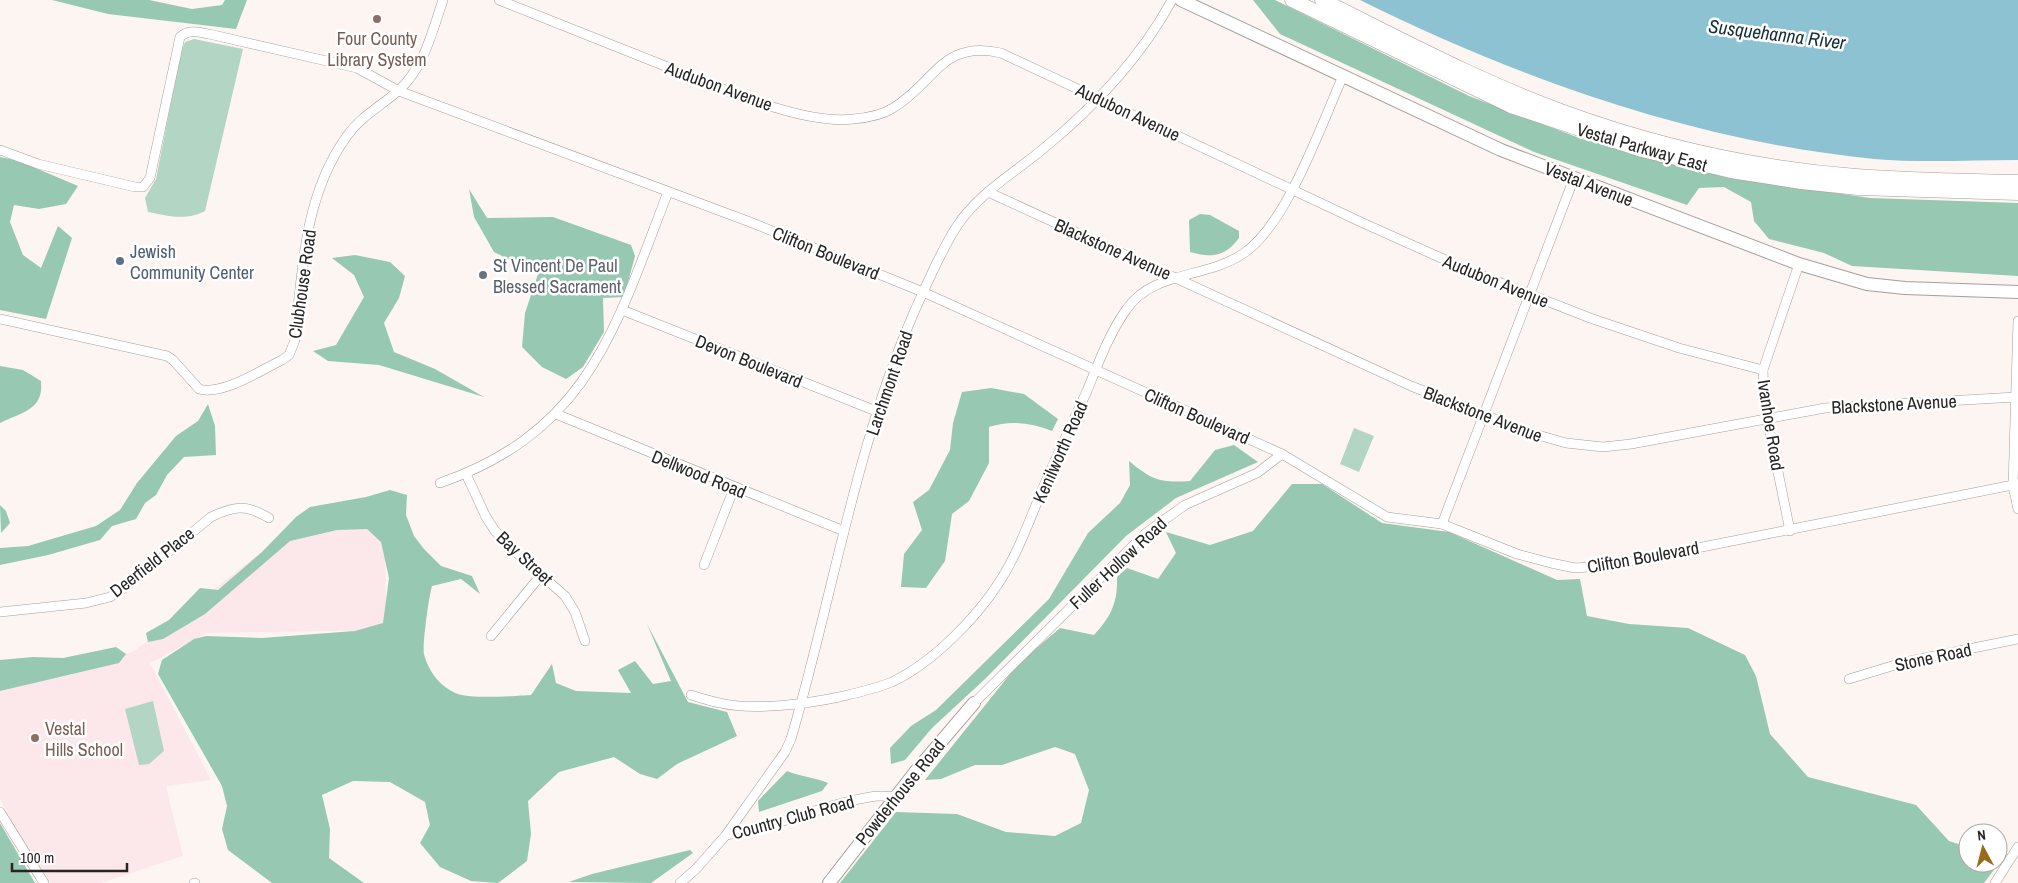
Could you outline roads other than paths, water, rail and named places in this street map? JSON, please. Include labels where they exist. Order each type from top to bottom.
[{"type":"main road","name":"Vestal Parkway East","points":[[1292,0],[1511,106],[1642,150],[1731,171],[1801,182],[1868,189],[2018,193]]},
{"type":"main road","name":"Vestal Parkway East","points":[[1322,0],[1512,92],[1562,111],[1653,140],[1717,155],[1793,169],[1916,180],[2018,182]]},
{"type":"street","name":"Clubhouse Road","points":[[0,319],[167,356],[173,360],[199,389],[205,391],[229,385],[289,355],[295,340],[308,230],[326,172],[347,135],[358,123],[399,91],[411,78],[420,62],[443,0]]},
{"type":"street","name":"Audubon Avenue","points":[[499,0],[717,86],[808,116],[852,120],[885,112],[901,102],[952,57],[971,50],[1001,53],[1292,190],[1450,262],[1529,295],[1679,348],[1763,370]]},
{"type":"street","name":"Larchmont Road","points":[[726,835],[785,752],[800,703],[876,410],[896,354],[923,292],[957,227],[988,192],[1049,144],[1098,98],[1126,66],[1172,0]]},
{"type":"street","name":"Vestal Avenue","points":[[1181,0],[1501,150],[1799,264],[1867,284],[1905,288],[2018,292]]},
{"type":"street","name":"Clifton Boulevard","points":[[0,150],[38,164],[135,187],[142,187],[150,178],[180,37],[191,31],[339,63],[367,73],[399,91],[750,222],[923,292],[1282,454],[1387,517],[1442,524],[1517,554],[1575,568],[1612,565],[2015,485]]},
{"type":"street","name":"Kenilworth Road","points":[[691,695],[730,705],[800,703],[858,692],[889,683],[910,672],[934,654],[976,615],[1000,582],[1018,547],[1112,335],[1131,303],[1152,286],[1218,267],[1253,247],[1272,225],[1292,190],[1343,76]]},
{"type":"street","points":[[1442,524],[1574,178]]},
{"type":"street","points":[[440,483],[466,474],[505,454],[556,414],[585,380],[622,310],[668,192]]},
{"type":"street","name":"Blackstone Avenue","points":[[988,192],[1411,386],[1545,438],[1566,443],[1603,446],[1631,444],[1825,408],[2016,397]]},
{"type":"street","name":"Ivanhoe Road","points":[[1790,531],[1762,386],[1763,370],[1799,264]]},
{"type":"street","name":"Devon Boulevard","points":[[622,310],[876,410]]},
{"type":"street","points":[[2018,321],[2015,485],[2018,509]]},
{"type":"street","name":"Dellwood Road","points":[[556,414],[734,488],[844,531]]},
{"type":"street","name":"Fuller Hollow Road","points":[[974,703],[1146,533],[1185,505],[1257,473],[1282,454]]},
{"type":"street","name":"Bay Street","points":[[466,474],[486,517],[495,530],[540,575],[566,596],[575,612],[585,641]]},
{"type":"street","points":[[704,564],[734,488]]},
{"type":"street","name":"Deerfield Place","points":[[0,612],[86,603],[110,597],[127,586],[211,517],[226,510],[244,507],[254,509],[268,518]]},
{"type":"street","points":[[491,636],[540,575]]},
{"type":"street","name":"Stone Road","points":[[1849,680],[1905,662],[2018,639]]},
{"type":"street","name":"Powderhouse Road","points":[[829,883],[897,796],[974,703]]},
{"type":"street","name":"Country Club Road","points":[[680,883],[696,869],[726,835],[755,831],[855,800],[873,796],[897,796]]},
{"type":"street","points":[[0,812],[44,883]]},
{"type":"street","points":[[1995,883],[2018,847]]},
{"type":"water","name":"Susquehanna River","points":[[1360,0],[2018,0],[2018,160],[1928,161],[1874,159],[1807,150],[1741,138],[1675,122],[1610,103],[1546,81],[1421,29]]},
{"type":"place","name":"Four County Library System","points":[[377,19]]},
{"type":"place","name":"Jewish Community Center","points":[[120,261]]},
{"type":"place","name":"St Vincent De Paul Blessed Sacrament","points":[[483,275]]},
{"type":"place","name":"Vestal Hills School","points":[[35,738]]}]
